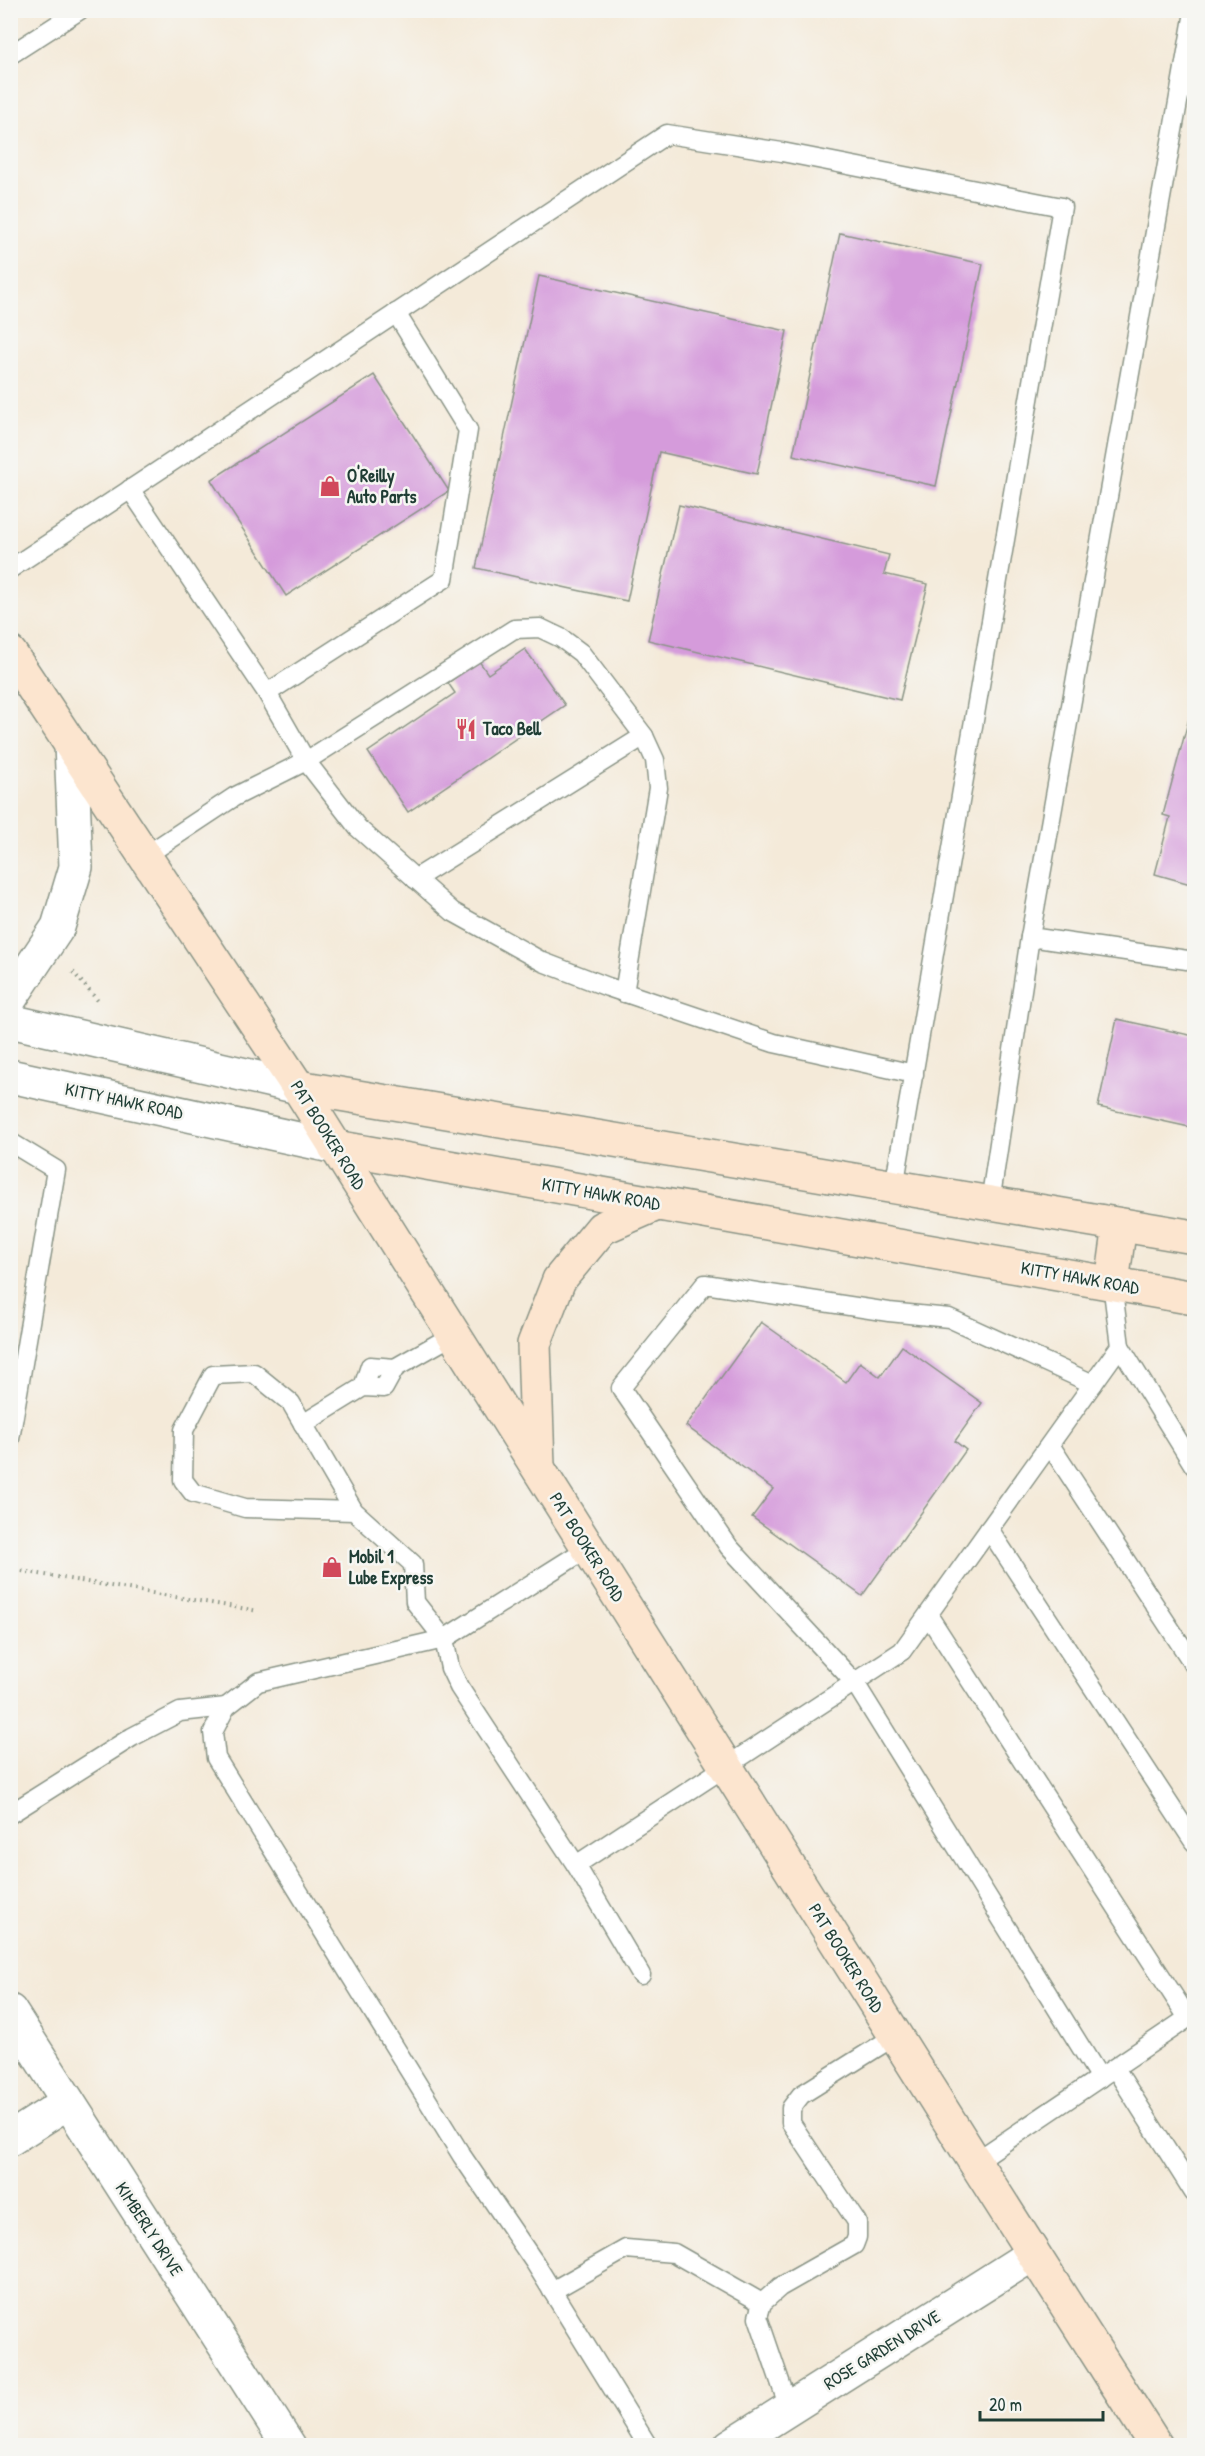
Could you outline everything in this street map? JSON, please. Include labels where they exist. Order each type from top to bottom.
[{"type":"main road","name":"PAT BOOKER ROAD","points":[[10,653],[298,1087],[895,2036],[1156,2445]]},
{"type":"main road","points":[[298,1087],[1194,1237]]},
{"type":"main road","name":"KITTY HAWK ROAD","points":[[335,1147],[1194,1298]]},
{"type":"main road","points":[[538,1468],[534,1344],[559,1280],[602,1228],[657,1204]]},
{"type":"main road","points":[[1112,1283],[1120,1225]]},
{"type":"street","points":[[10,999],[58,927],[76,867],[71,744]]},
{"type":"street","points":[[10,1021],[298,1087]]},
{"type":"street","name":"KITTY HAWK ROAD","points":[[10,1076],[335,1147]]},
{"type":"street","name":"KIMBERLY DRIVE","points":[[10,2012],[289,2445]]},
{"type":"street","points":[[10,2139],[68,2102]]},
{"type":"street","name":"ROSE GARDEN DRIVE","points":[[730,2445],[1033,2254]]},
{"type":"lane","points":[[10,55],[80,10]]},
{"type":"lane","points":[[990,1203],[1030,937],[1194,12]]},
{"type":"lane","points":[[10,569],[667,134],[782,152],[1062,207],[894,1187]]},
{"type":"lane","points":[[267,693],[444,579],[468,430],[396,313]]},
{"type":"lane","points":[[130,489],[267,693],[306,761],[358,828],[453,912],[543,962],[624,993],[774,1043],[914,1074]]},
{"type":"lane","points":[[145,856],[234,797],[306,761],[514,629],[540,628],[561,638],[581,653],[644,736],[655,760],[658,788],[624,993]]},
{"type":"lane","points":[[415,879],[644,736]]},
{"type":"lane","points":[[1030,937],[1194,961]]},
{"type":"lane","points":[[10,1142],[56,1170],[10,1439]]},
{"type":"lane","points":[[1112,1283],[1120,1346],[1194,1466]]},
{"type":"lane","points":[[1093,1384],[949,1318],[889,1312],[705,1284],[621,1388],[729,1547],[855,1683],[1108,2073],[1194,2193]]},
{"type":"lane","points":[[303,1424],[363,1387],[384,1388],[395,1368],[453,1335]]},
{"type":"lane","points":[[576,1865],[902,1651],[1120,1346]]},
{"type":"lane","points":[[354,1511],[245,1508],[193,1493],[183,1480],[184,1430],[213,1375],[254,1373],[291,1403],[354,1511],[413,1564],[416,1602],[444,1639],[450,1668],[459,1687],[576,1865],[641,1975]]},
{"type":"lane","points":[[1050,1445],[1194,1665]]},
{"type":"lane","points":[[989,1529],[1194,1842]]},
{"type":"lane","points":[[588,1548],[444,1639],[258,1682],[226,1707],[213,1732],[216,1758],[462,2156],[552,2291],[648,2445]]},
{"type":"lane","points":[[928,1614],[1191,2016],[975,2162]]},
{"type":"lane","points":[[10,1814],[132,1737],[180,1712],[226,1707]]},
{"type":"lane","points":[[789,2408],[758,2317],[762,2303],[780,2287],[854,2245],[857,2237],[857,2222],[791,2122],[791,2109],[801,2095],[895,2036]]},
{"type":"lane","points":[[552,2291],[626,2249],[674,2253],[762,2303]]},
{"type":"path","points":[[70,969],[104,1008]]},
{"type":"path","points":[[10,1569],[258,1611]]},
{"type":"building","points":[[840,233],[983,264],[936,486],[793,455]]},
{"type":"building","points":[[539,276],[787,331],[757,474],[659,452],[627,601],[476,568]]},
{"type":"building","name":"O'Reilly Auto Parts","points":[[374,375],[449,491],[286,596],[211,480]]},
{"type":"building","points":[[679,505],[889,555],[884,574],[928,584],[900,700],[648,640]]},
{"type":"building","name":"Taco Bell","points":[[525,649],[565,705],[408,812],[368,752],[455,693],[448,683],[479,661],[488,674]]},
{"type":"building","points":[[1194,700],[1194,885],[1155,874],[1170,817],[1163,815]]},
{"type":"building","points":[[1117,1019],[1194,1036],[1194,1128],[1098,1107]]},
{"type":"building","points":[[761,1322],[846,1382],[860,1362],[880,1377],[902,1346],[982,1403],[955,1441],[966,1450],[862,1596],[752,1517],[773,1489],[686,1426]]},
{"type":"place","name":"O'Reilly Auto Parts","points":[[330,486]]},
{"type":"place","name":"Taco Bell","points":[[466,729]]},
{"type":"place","name":"Mobil 1 Lube Express","points":[[332,1567]]}]
